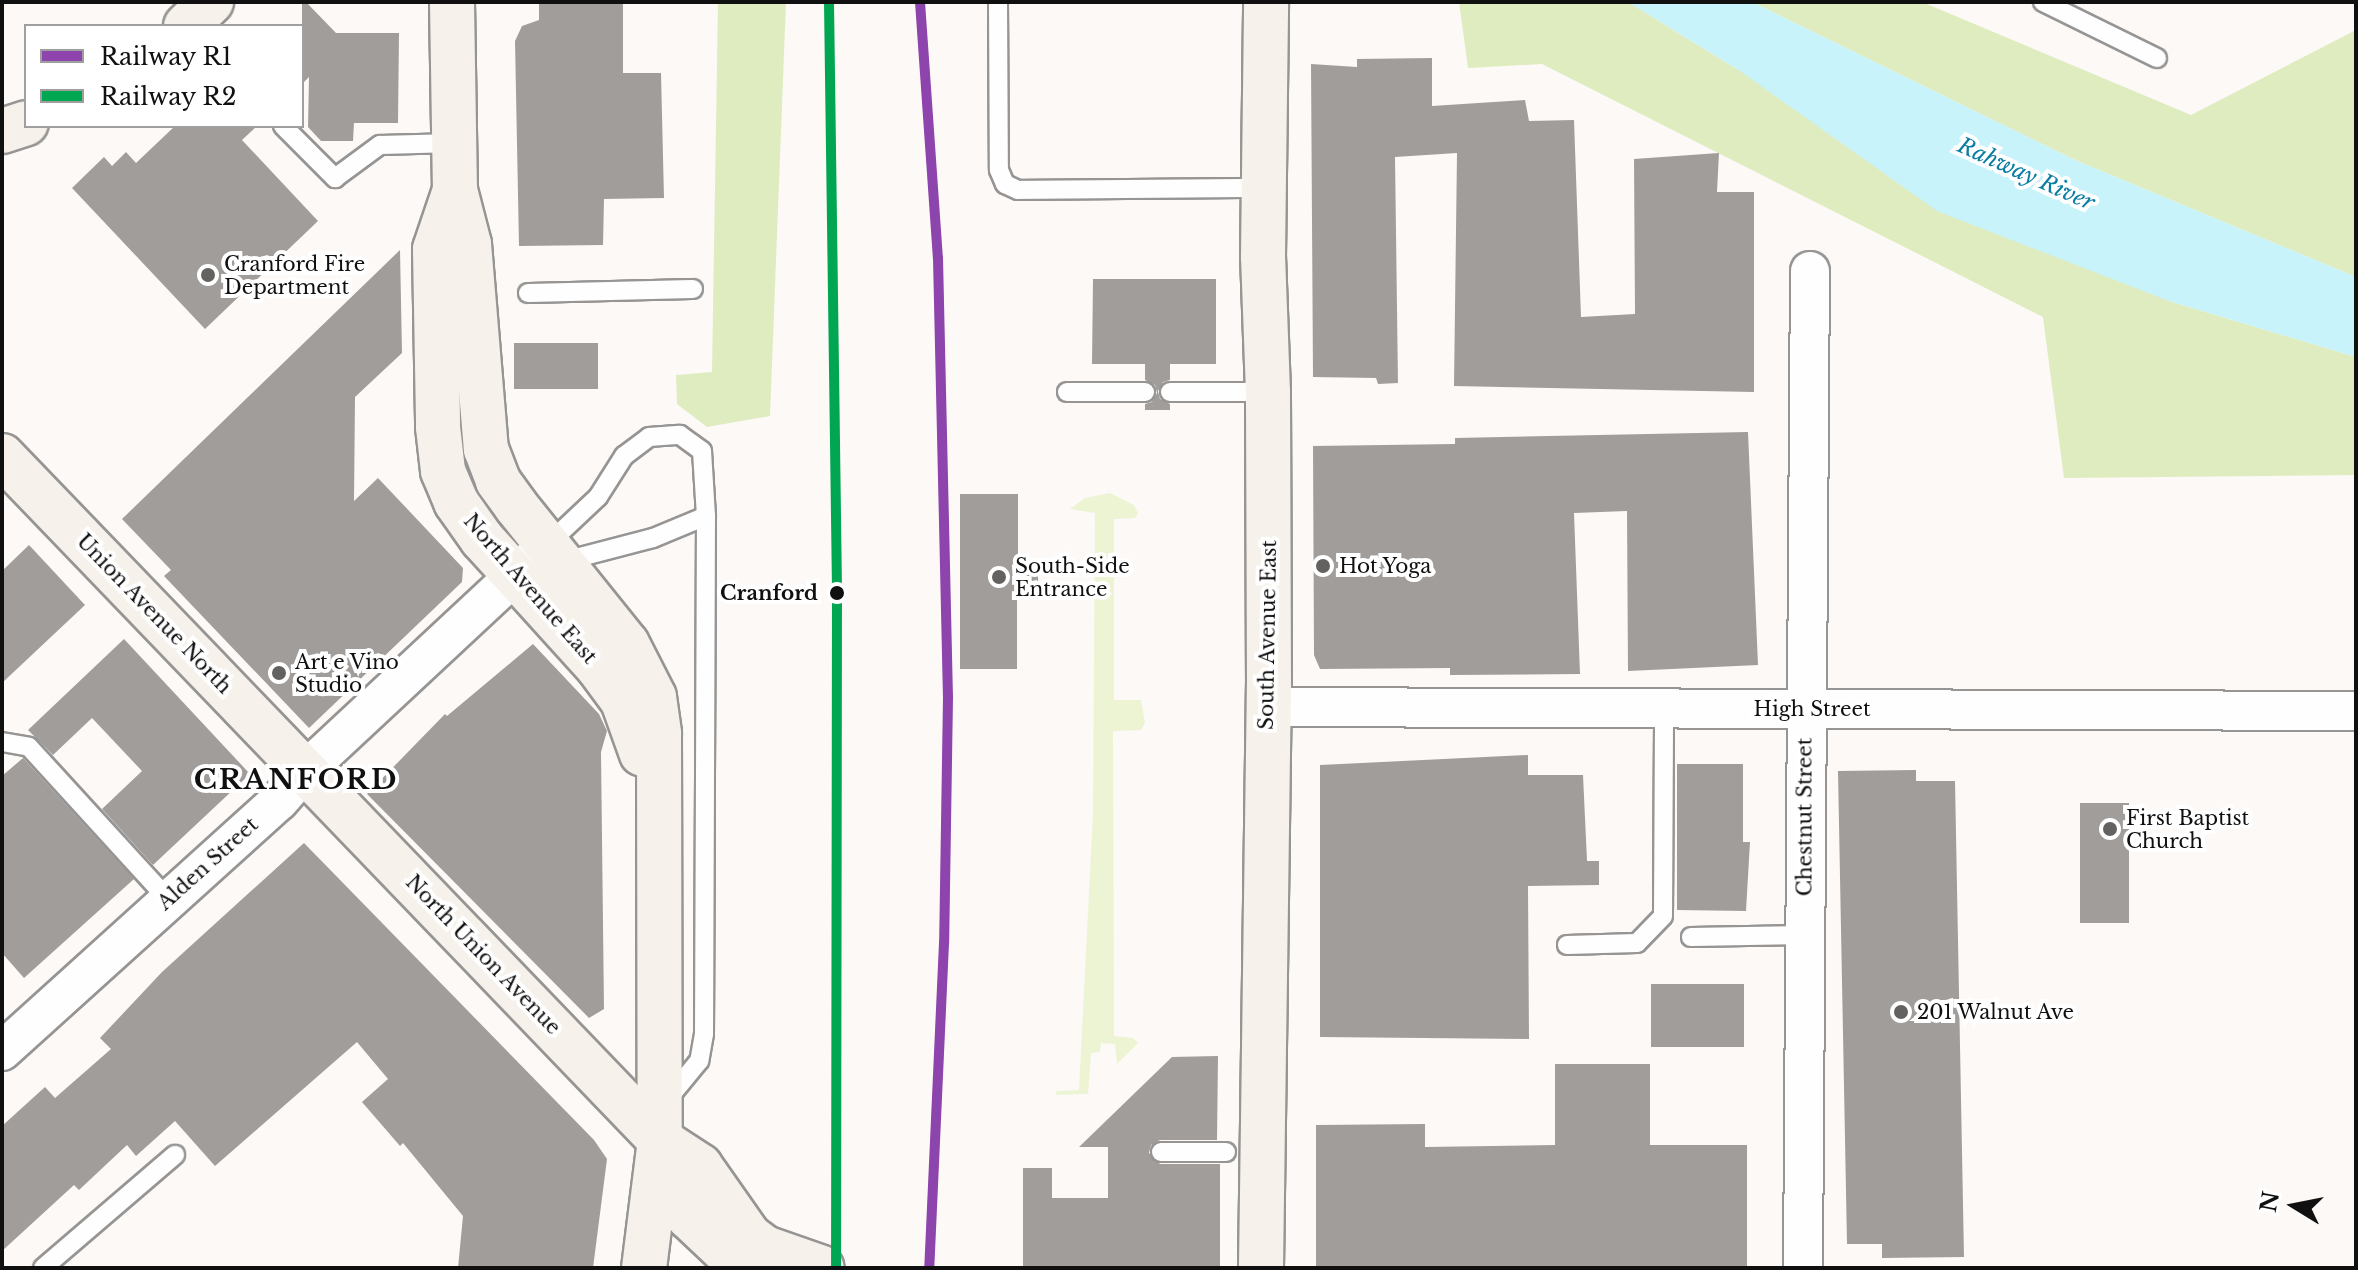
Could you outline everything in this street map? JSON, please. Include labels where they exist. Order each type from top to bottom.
[{"type":"main road","points":[[188,24],[211,2]]},
{"type":"main road","name":"North Avenue East","points":[[452,2],[455,190],[469,244],[486,449],[498,481],[627,644],[654,697],[659,734],[660,1124]]},
{"type":"main road","name":"South Avenue East","points":[[1261,1268],[1268,707],[1266,2]]},
{"type":"main road","points":[[2,131],[24,124]]},
{"type":"main road","name":"North Avenue East","points":[[455,190],[435,249],[438,427],[443,471],[456,502],[482,539],[598,667],[623,701],[657,790]]},
{"type":"main road","name":"Union Avenue North","points":[[2,456],[305,771]]},
{"type":"main road","name":"North Union Avenue","points":[[305,771],[660,1124],[700,1166],[749,1236],[765,1248],[822,1268]]},
{"type":"main road","points":[[644,1268],[660,1124]]},
{"type":"main road","name":"North Union Avenue","points":[[660,1124],[689,1217],[743,1268]]},
{"type":"street","name":"Chestnut Street","points":[[1803,1268],[1810,271]]},
{"type":"street","name":"Alden Street","points":[[2,1051],[279,801],[305,771],[515,576],[553,554]]},
{"type":"street","name":"High Street","points":[[1268,707],[2356,711]]},
{"type":"lane","points":[[998,2],[999,170],[1005,184],[1018,190],[1265,188]]},
{"type":"lane","points":[[2043,2],[2157,58]]},
{"type":"lane","points":[[285,128],[335,178],[380,145],[455,143]]},
{"type":"lane","points":[[528,293],[693,289]]},
{"type":"lane","points":[[1067,392],[1145,392]]},
{"type":"lane","points":[[1170,392],[1268,392]]},
{"type":"lane","points":[[553,554],[598,497],[624,456],[649,437],[680,435],[702,451],[706,516],[704,1034],[699,1061],[660,1124]]},
{"type":"lane","points":[[553,554],[653,538],[706,516]]},
{"type":"lane","points":[[1567,945],[1637,943],[1663,916],[1664,709]]},
{"type":"lane","points":[[2,742],[29,747],[168,899]]},
{"type":"lane","points":[[1691,937],[1804,935]]},
{"type":"lane","points":[[1161,1152],[1226,1152]]},
{"type":"lane","points":[[43,1268],[175,1155]]},
{"type":"green space","points":[[718,2],[786,2],[770,416],[707,427],[677,404],[676,375],[712,372]]},
{"type":"green space","points":[[1459,2],[1628,2],[1740,71],[2169,301],[2356,357],[2356,475],[2064,478],[2043,317],[1542,64],[1468,68]]},
{"type":"green space","points":[[1752,2],[1922,2],[2191,115],[2356,30],[2356,277],[2075,160]]},
{"type":"green space","points":[[1110,493],[1134,505],[1138,513],[1135,518],[1114,519],[1114,700],[1141,700],[1145,723],[1141,730],[1113,731],[1114,1036],[1133,1038],[1138,1043],[1117,1064],[1115,1044],[1101,1043],[1100,1052],[1091,1053],[1088,1094],[1055,1095],[1057,1091],[1079,1090],[1093,815],[1095,513],[1070,509],[1085,498]]},
{"type":"water","name":"Rahway River","points":[[1628,2],[1752,2],[2075,160],[2356,277],[2356,357],[2169,301],[1937,211],[1740,71]]},
{"type":"building","points":[[302,2],[306,2],[336,33],[399,33],[398,123],[354,123],[353,141],[321,141],[308,127],[309,77],[304,82]]},
{"type":"building","points":[[539,2],[623,2],[623,73],[661,73],[664,198],[604,199],[603,245],[519,246],[515,41],[522,26],[539,20]]},
{"type":"building","points":[[1432,58],[1432,106],[1525,100],[1529,121],[1574,120],[1581,317],[1635,314],[1634,159],[1719,153],[1717,192],[1754,192],[1754,392],[1454,386],[1457,153],[1395,157],[1398,383],[1378,384],[1376,378],[1313,377],[1311,64],[1357,67],[1357,59]]},
{"type":"building","name":"Cranford Fire Department","points":[[173,128],[255,128],[242,140],[318,221],[205,329],[72,188],[104,157],[112,166],[126,152],[136,163]]},
{"type":"building","points":[[400,250],[402,353],[355,397],[354,501],[378,478],[463,568],[462,582],[309,728],[164,576],[171,570],[122,519]]},
{"type":"building","points":[[1093,279],[1216,279],[1216,364],[1170,364],[1170,380],[1163,382],[1158,391],[1160,399],[1170,404],[1170,410],[1145,410],[1145,404],[1152,402],[1157,393],[1155,385],[1145,380],[1145,364],[1092,364]]},
{"type":"building","points":[[514,343],[598,343],[598,389],[514,389]]},
{"type":"building","points":[[1748,432],[1758,665],[1628,671],[1627,511],[1574,513],[1580,674],[1450,675],[1450,668],[1320,669],[1314,655],[1313,446],[1455,444],[1455,438]]},
{"type":"building","name":"South-Side Entrance","points":[[960,494],[1018,494],[1018,569],[1038,568],[1038,598],[1017,598],[1017,669],[960,669]]},
{"type":"building","points":[[29,545],[85,605],[2,683],[2,571]]},
{"type":"building","points":[[124,639],[250,774],[153,865],[102,809],[142,771],[92,718],[53,755],[28,730]]},
{"type":"building","points":[[533,644],[599,714],[607,731],[601,752],[604,1009],[589,1018],[367,794],[445,714],[447,716]]},
{"type":"building","points":[[1528,755],[1528,775],[1583,775],[1587,861],[1599,861],[1599,885],[1528,886],[1529,1039],[1320,1037],[1320,765]]},
{"type":"building","points":[[23,758],[134,879],[24,978],[2,953],[2,776]]},
{"type":"building","points":[[1677,764],[1743,764],[1743,842],[1750,842],[1746,911],[1677,910]]},
{"type":"building","name":"201 Walnut Ave","points":[[1916,770],[1916,781],[1955,781],[1964,1257],[1882,1258],[1882,1244],[1847,1244],[1838,771]]},
{"type":"building","name":"First Baptist Church","points":[[2080,803],[2129,803],[2129,923],[2080,923]]},
{"type":"building","points":[[304,843],[594,1140],[607,1159],[593,1268],[458,1268],[463,1216],[403,1143],[400,1146],[362,1102],[388,1079],[357,1042],[215,1166],[175,1121],[136,1156],[127,1145],[79,1190],[74,1185],[2,1251],[2,1126],[45,1087],[55,1098],[111,1049],[100,1038],[162,972]]},
{"type":"building","points":[[1651,984],[1744,984],[1744,1047],[1651,1047]]},
{"type":"building","points":[[1218,1056],[1217,1140],[1160,1140],[1151,1145],[1149,1153],[1160,1164],[1220,1164],[1220,1268],[1023,1268],[1023,1168],[1052,1168],[1052,1198],[1108,1198],[1108,1147],[1079,1147],[1172,1057]]},
{"type":"building","points":[[1555,1064],[1650,1064],[1650,1145],[1747,1145],[1747,1266],[1316,1268],[1316,1125],[1425,1124],[1425,1147],[1555,1145]]},
{"type":"railway","points":[[920,2],[938,258],[948,697],[944,943],[929,1268]]},
{"type":"rail line","name":"R2","points":[[829,2],[837,590],[836,1268]]},
{"type":"rail line","name":"R1","points":[[920,2],[938,258],[948,697],[944,943],[929,1268]]},
{"type":"place","name":"Cranford Fire Department","points":[[208,275]]},
{"type":"place","name":"Hot Yoga","points":[[1323,566]]},
{"type":"place","name":"South-Side Entrance","points":[[999,577]]},
{"type":"place","name":"Cranford","points":[[837,593]]},
{"type":"place","name":"Art e Vino Studio","points":[[279,673]]},
{"type":"place","name":"First Baptist Church","points":[[2110,829]]},
{"type":"place","name":"201 Walnut Ave","points":[[1901,1012]]},
{"type":"district","name":"CRANFORD","points":[[296,780]]}]
